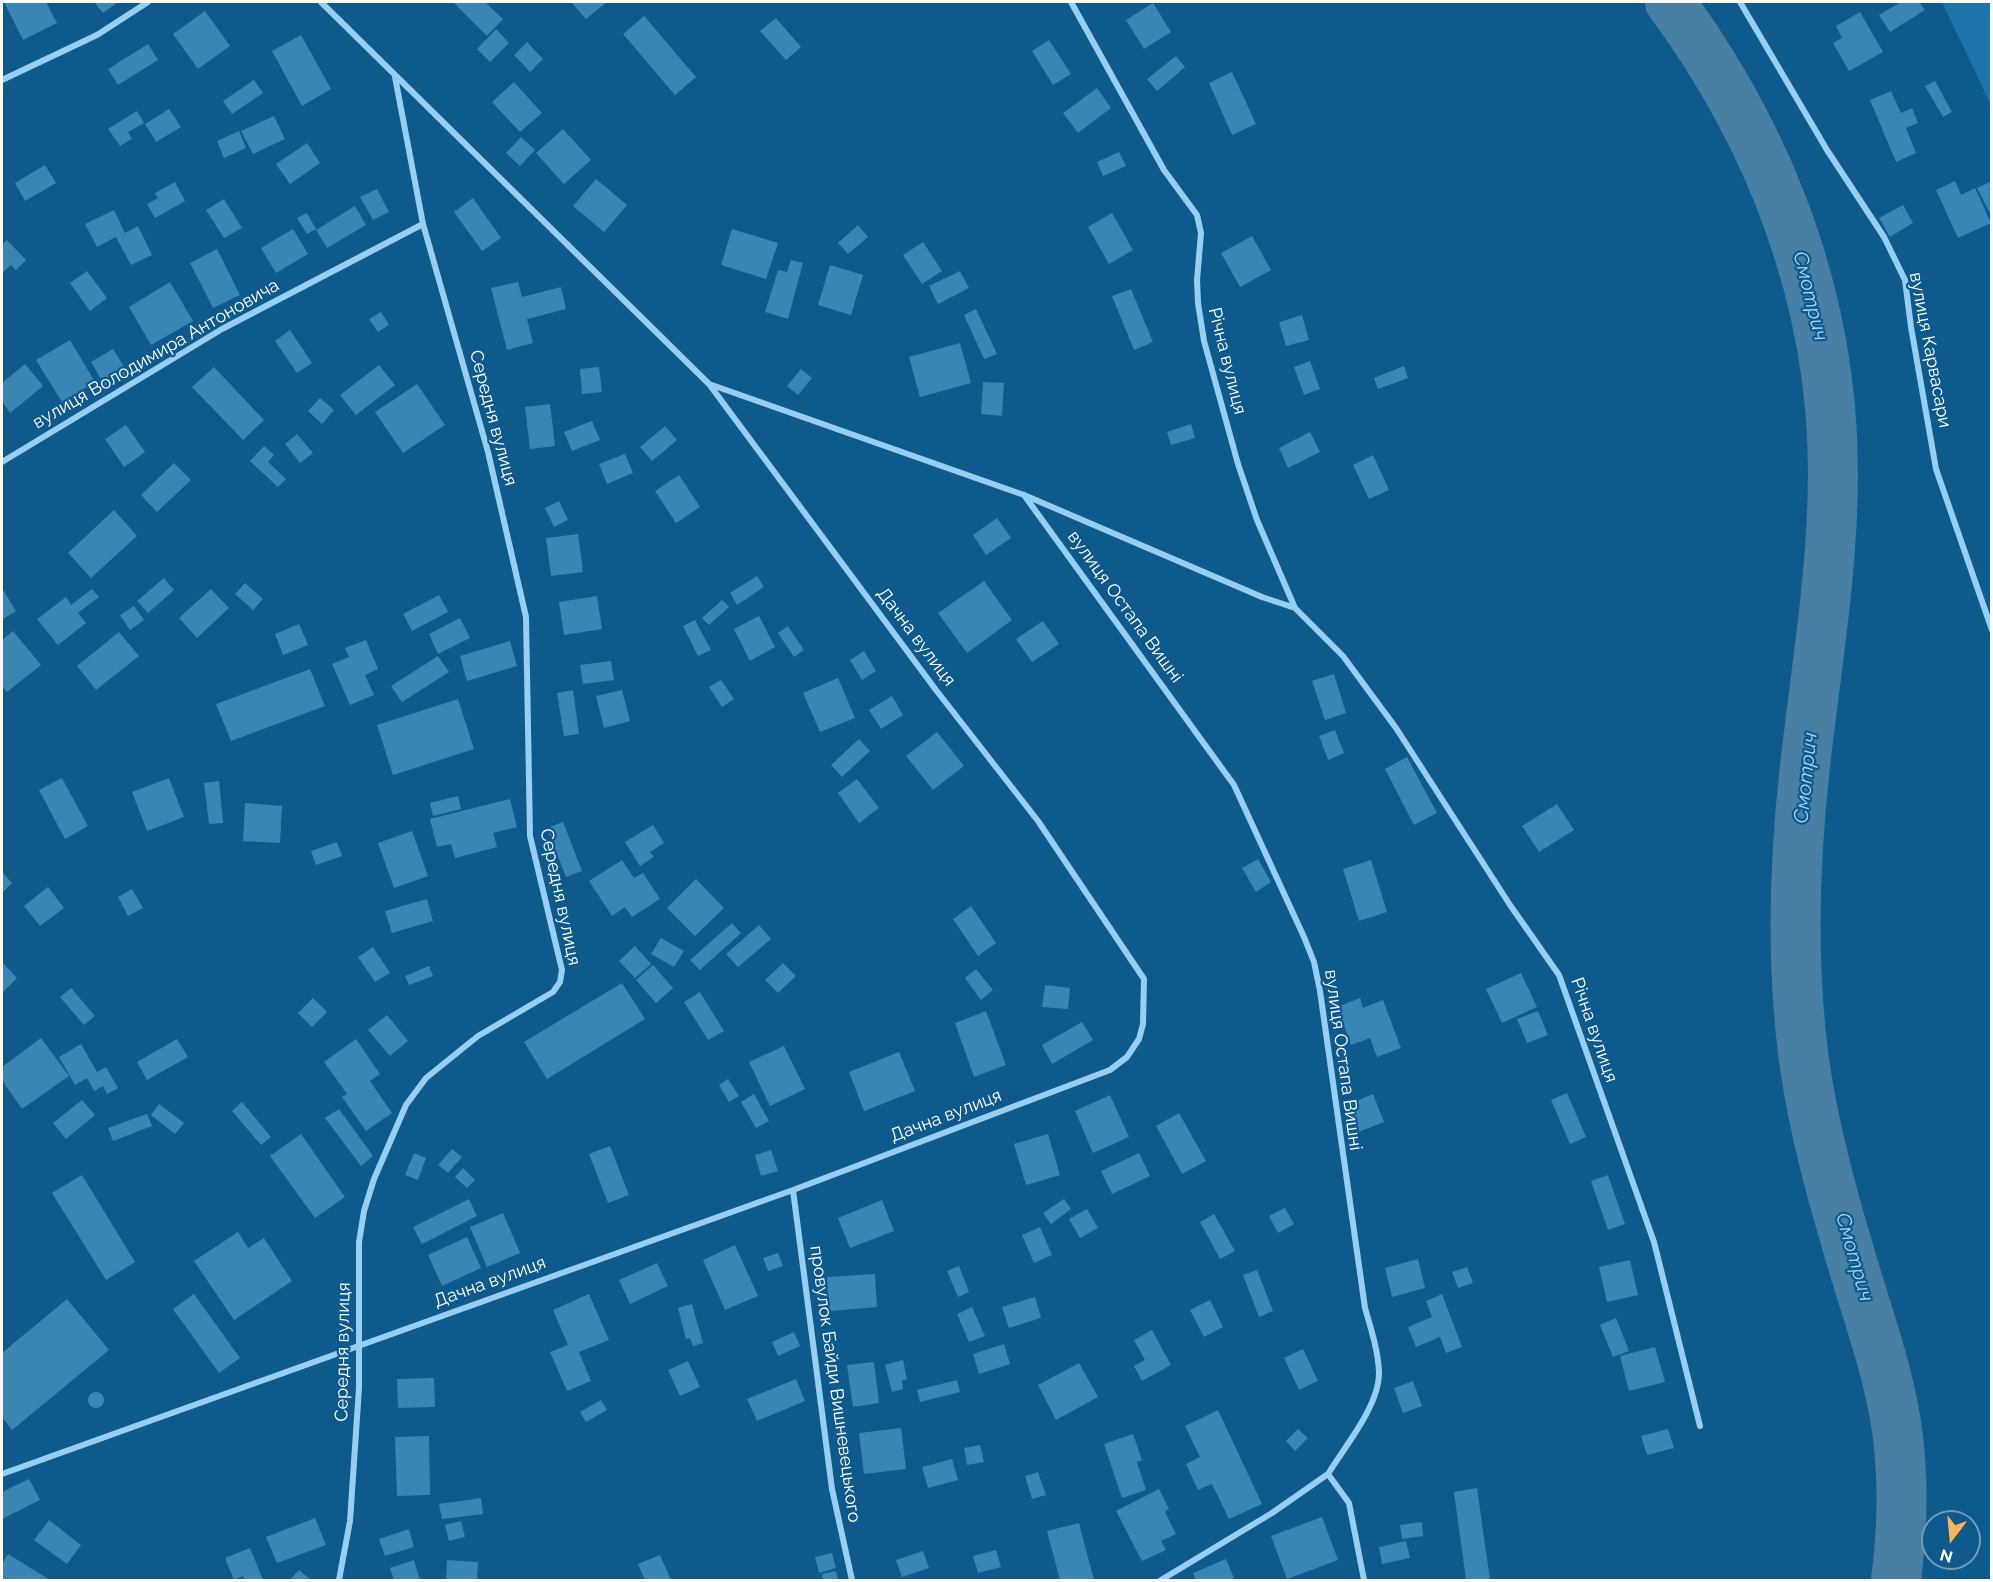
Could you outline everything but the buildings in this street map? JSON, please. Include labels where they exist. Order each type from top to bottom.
[{"type":"street","points":[[2,80],[97,35],[148,2]]},
{"type":"street","points":[[321,2],[352,29],[395,76],[709,384]]},
{"type":"street","name":"Річна вулиця","points":[[1071,2],[1164,170],[1197,214],[1201,233],[1197,280],[1198,303],[1204,340],[1238,464],[1257,520],[1295,608],[1343,656],[1396,728],[1510,905],[1559,975],[1580,1026],[1654,1242],[1700,1426]]},
{"type":"street","name":"вулиця Карвасари","points":[[1740,2],[1827,150],[1884,237],[1905,280],[1936,469],[1992,630]]},
{"type":"street","name":"Середня вулиця","points":[[339,1581],[350,1521],[359,1388],[359,1242],[364,1211],[389,1139],[406,1105],[426,1078],[478,1036],[552,992],[560,982],[562,970],[530,836],[526,617],[488,452],[423,224],[395,76]]},
{"type":"street","name":"вулиця Володимира Антоновича","points":[[2,462],[222,329],[423,224]]},
{"type":"street","name":"Річна вулиця","points":[[709,384],[1024,495],[1262,597],[1295,608]]},
{"type":"street","name":"Дачна вулиця","points":[[2,1474],[793,1190],[1110,1070],[1127,1058],[1139,1039],[1144,1015],[1144,980],[1038,821],[936,690],[709,384]]},
{"type":"street","name":"вулиця Остапа Вишні","points":[[1024,495],[1234,785],[1314,962],[1365,1308],[1376,1346],[1379,1373],[1375,1395],[1369,1410],[1328,1474]]},
{"type":"street","name":"провулок Байди Вишневецького","points":[[793,1190],[832,1489],[852,1581]]},
{"type":"street","points":[[1161,1581],[1272,1513],[1328,1474],[1349,1503],[1364,1581]]},
{"type":"shaded area","points":[[1942,2],[1991,2],[1991,105]]},
{"type":"waterway","name":"Смотрич","points":[[1670,2],[1706,54],[1738,109],[1766,166],[1789,224],[1808,284],[1822,346],[1830,409],[1832,510],[1827,583],[1798,840],[1795,913],[1797,987],[1804,1060],[1819,1142],[1840,1222],[1883,1365],[1898,1434],[1901,1488],[1896,1580]]}]
